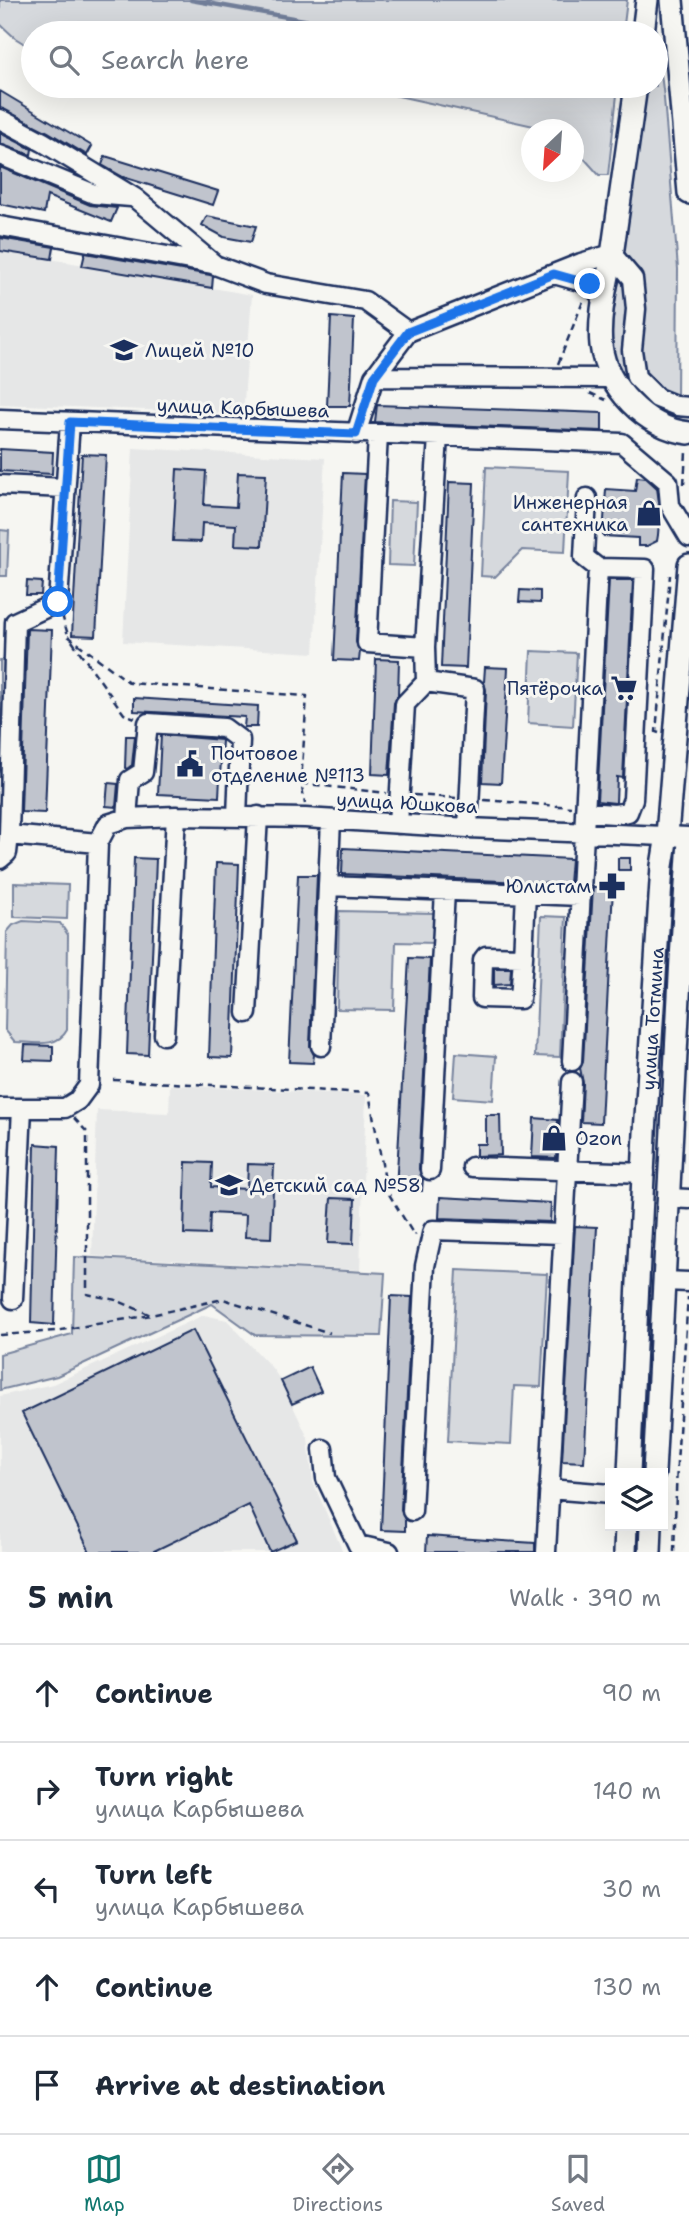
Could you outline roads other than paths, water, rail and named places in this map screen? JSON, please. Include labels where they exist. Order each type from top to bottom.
[{"type":"main road","points":[[644,21],[647,0]]},
{"type":"main road","points":[[672,0],[689,192]]},
{"type":"main road","points":[[634,98],[612,254],[597,292],[601,344],[611,378],[618,388],[642,411],[661,424],[689,433]]},
{"type":"main road","name":"улица Тотмина","points":[[629,1468],[645,1133],[659,917],[689,565]]},
{"type":"main road","name":"улица Тотмина","points":[[654,1468],[664,1280],[679,1199],[689,839]]},
{"type":"main road","points":[[625,1552],[626,1531]]},
{"type":"main road","points":[[650,1552],[651,1531]]},
{"type":"street","points":[[0,119],[135,198],[215,265]]},
{"type":"street","points":[[0,155],[94,194],[135,198]]},
{"type":"street","points":[[0,226],[215,265],[266,284],[365,301],[408,332]]},
{"type":"street","points":[[356,434],[374,377],[408,332],[581,263],[612,254],[634,279],[636,309],[632,358],[636,377],[657,398],[677,406],[689,407]]},
{"type":"street","points":[[554,274],[597,292]]},
{"type":"street","points":[[374,377],[611,378]]},
{"type":"street","name":"улица Карбышева","points":[[0,419],[622,443],[668,482],[670,505],[689,537]]},
{"type":"street","points":[[0,859],[7,853],[9,835],[5,795],[7,652],[15,622],[58,602],[70,422]]},
{"type":"street","points":[[378,435],[367,643],[425,648]]},
{"type":"street","points":[[397,824],[405,705],[426,682],[425,648],[438,436]]},
{"type":"street","points":[[0,485],[65,488]]},
{"type":"street","points":[[585,812],[628,812],[633,799],[645,569],[597,568],[584,557],[587,498]]},
{"type":"street","points":[[572,1061],[597,568]]},
{"type":"street","points":[[426,682],[475,689],[468,828]]},
{"type":"street","points":[[0,1108],[65,1108],[85,1093],[89,1085],[98,843],[108,824],[127,818],[130,780],[143,772],[148,723],[224,728],[240,740],[237,817]]},
{"type":"street","points":[[164,1035],[176,816]]},
{"type":"street","points":[[247,1013],[258,816]]},
{"type":"street","name":"улица Юшкова","points":[[127,818],[258,816],[468,828],[667,835],[689,839]]},
{"type":"street","points":[[321,1046],[331,820]]},
{"type":"street","points":[[9,835],[98,843]]},
{"type":"street","points":[[328,886],[580,896]]},
{"type":"street","points":[[430,1170],[446,891]]},
{"type":"street","points":[[523,957],[526,893]]},
{"type":"street","points":[[546,1552],[572,1083]]},
{"type":"street","points":[[13,1299],[22,1108]]},
{"type":"street","points":[[472,1167],[645,1173]]},
{"type":"street","points":[[412,1511],[425,1266],[433,1230],[562,1234]]},
{"type":"street","points":[[664,1280],[689,1284]]},
{"type":"street","points":[[323,1449],[326,1478],[358,1545],[389,1552]]},
{"type":"street","points":[[549,1489],[605,1494]]},
{"type":"waterway","points":[[191,0],[310,21]]},
{"type":"place","name":"Лицей №10","points":[[124,350]]},
{"type":"place","name":"Инженерная сантехника","points":[[649,513]]},
{"type":"place","name":"Пятёрочка","points":[[624,688]]},
{"type":"place","name":"Почтовое отделение №113","points":[[190,764]]},
{"type":"place","name":"Юлистам","points":[[612,886]]},
{"type":"place","name":"Ozon","points":[[554,1138]]},
{"type":"place","name":"Детский сад №58","points":[[229,1185]]}]
